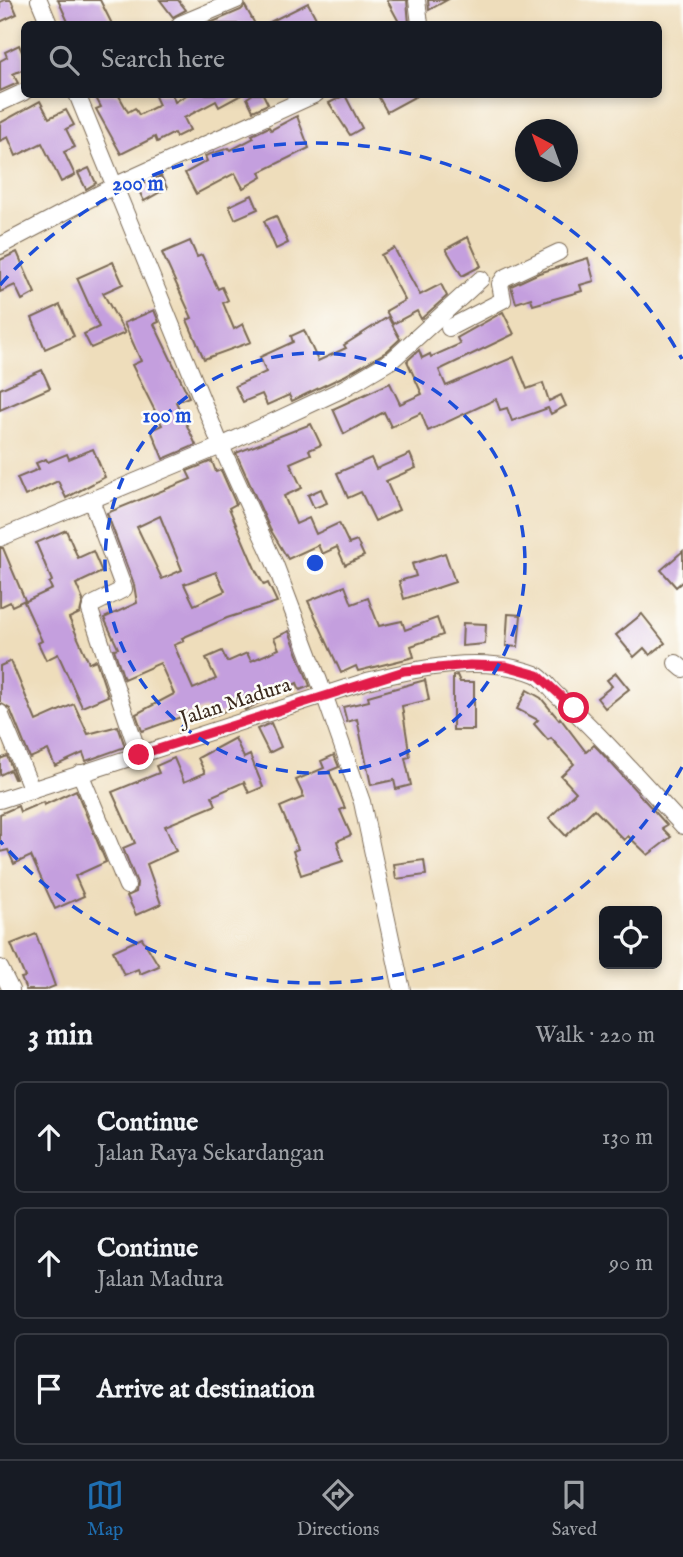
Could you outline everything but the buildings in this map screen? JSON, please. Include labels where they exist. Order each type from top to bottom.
[{"type":"street","points":[[39,0],[48,21]]},
{"type":"street","points":[[187,21],[237,0]]},
{"type":"street","points":[[418,0],[420,21]]},
{"type":"street","points":[[0,103],[21,93]]},
{"type":"street","points":[[79,98],[221,446],[275,564],[324,694],[362,802],[402,990]]},
{"type":"street","points":[[0,246],[114,186],[307,98]]},
{"type":"street","points":[[449,328],[503,300],[499,284],[505,278],[559,252]]},
{"type":"street","points":[[0,538],[221,446],[341,390],[392,360],[481,279]]},
{"type":"street","points":[[91,500],[124,589],[94,604],[90,610],[139,755]]},
{"type":"street","name":"Jalan Madura","points":[[0,800],[324,694],[404,671],[470,665],[506,666],[538,675],[574,708],[683,826]]},
{"type":"street","points":[[0,713],[32,790]]},
{"type":"street","points":[[80,773],[127,886]]},
{"type":"street","points":[[0,968],[11,990]]},
{"type":"route","points":[[139,755],[324,694],[404,671],[470,665],[506,666],[538,675],[574,708]]}]
